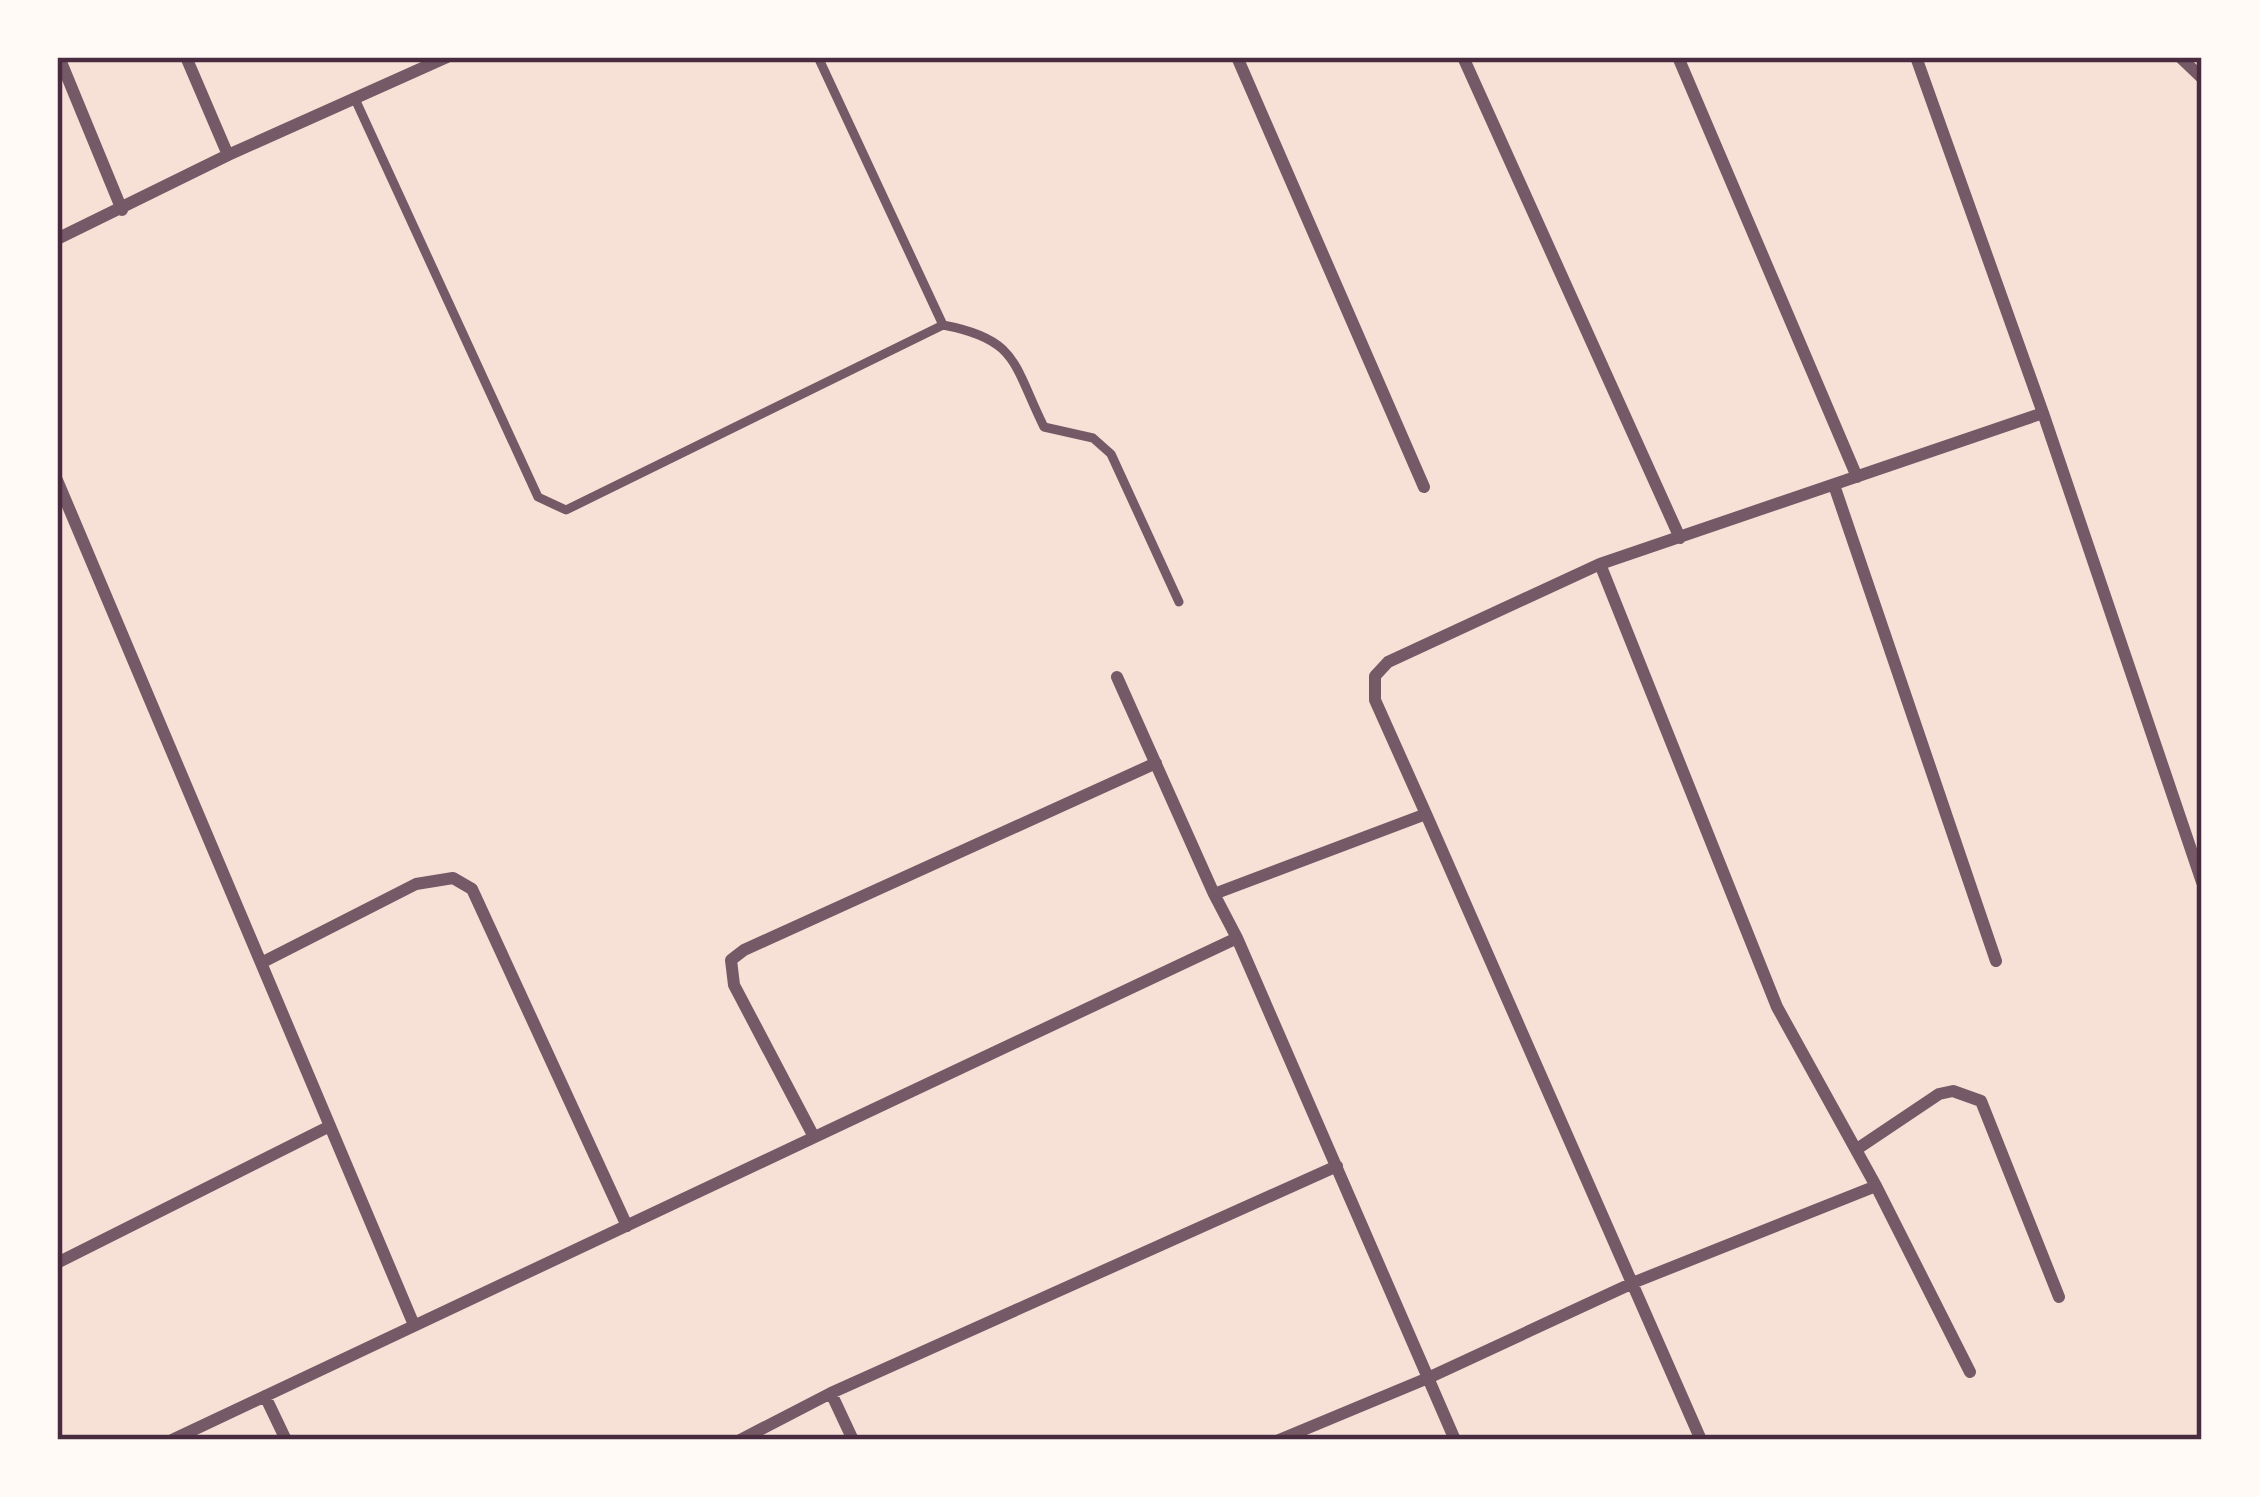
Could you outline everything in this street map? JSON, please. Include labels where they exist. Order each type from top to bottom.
[{"type":"street","points":[[58,57],[122,210]]},
{"type":"street","points":[[186,57],[228,155]]},
{"type":"street","points":[[57,239],[228,155],[448,57]]},
{"type":"street","points":[[1237,57],[1424,487]]},
{"type":"street","points":[[1463,57],[1680,538]]},
{"type":"street","points":[[1678,57],[1857,477]]},
{"type":"street","points":[[1916,57],[2202,882]]},
{"type":"street","points":[[2180,57],[2202,78]]},
{"type":"street","points":[[1701,1440],[1375,700],[1375,676],[1388,662],[1600,564],[2043,413]]},
{"type":"street","points":[[57,480],[414,1325]]},
{"type":"street","points":[[1834,485],[1996,961]]},
{"type":"street","points":[[1600,564],[1778,1007],[1857,1149],[1970,1372]]},
{"type":"street","points":[[1117,677],[1237,938],[1455,1440]]},
{"type":"street","points":[[814,1137],[734,985],[731,960],[744,950],[1156,763]]},
{"type":"street","points":[[1214,894],[1426,814]]},
{"type":"street","points":[[261,963],[416,884],[453,878],[472,890],[627,1226]]},
{"type":"street","points":[[172,1440],[1237,938]]},
{"type":"street","points":[[1857,1149],[1939,1094],[1953,1091],[1981,1101],[2059,1297]]},
{"type":"street","points":[[57,1263],[330,1126]]},
{"type":"street","points":[[740,1440],[831,1393],[1336,1166]]},
{"type":"street","points":[[1279,1440],[1428,1378],[1635,1282],[1876,1186]]},
{"type":"street","points":[[831,1393],[853,1440]]},
{"type":"street","points":[[266,1396],[286,1440]]},
{"type":"lane","points":[[818,57],[943,325]]},
{"type":"lane","points":[[355,99],[538,497],[566,511],[943,325],[979,332],[1004,346],[1044,427],[1094,438],[1111,454],[1179,602]]}]
